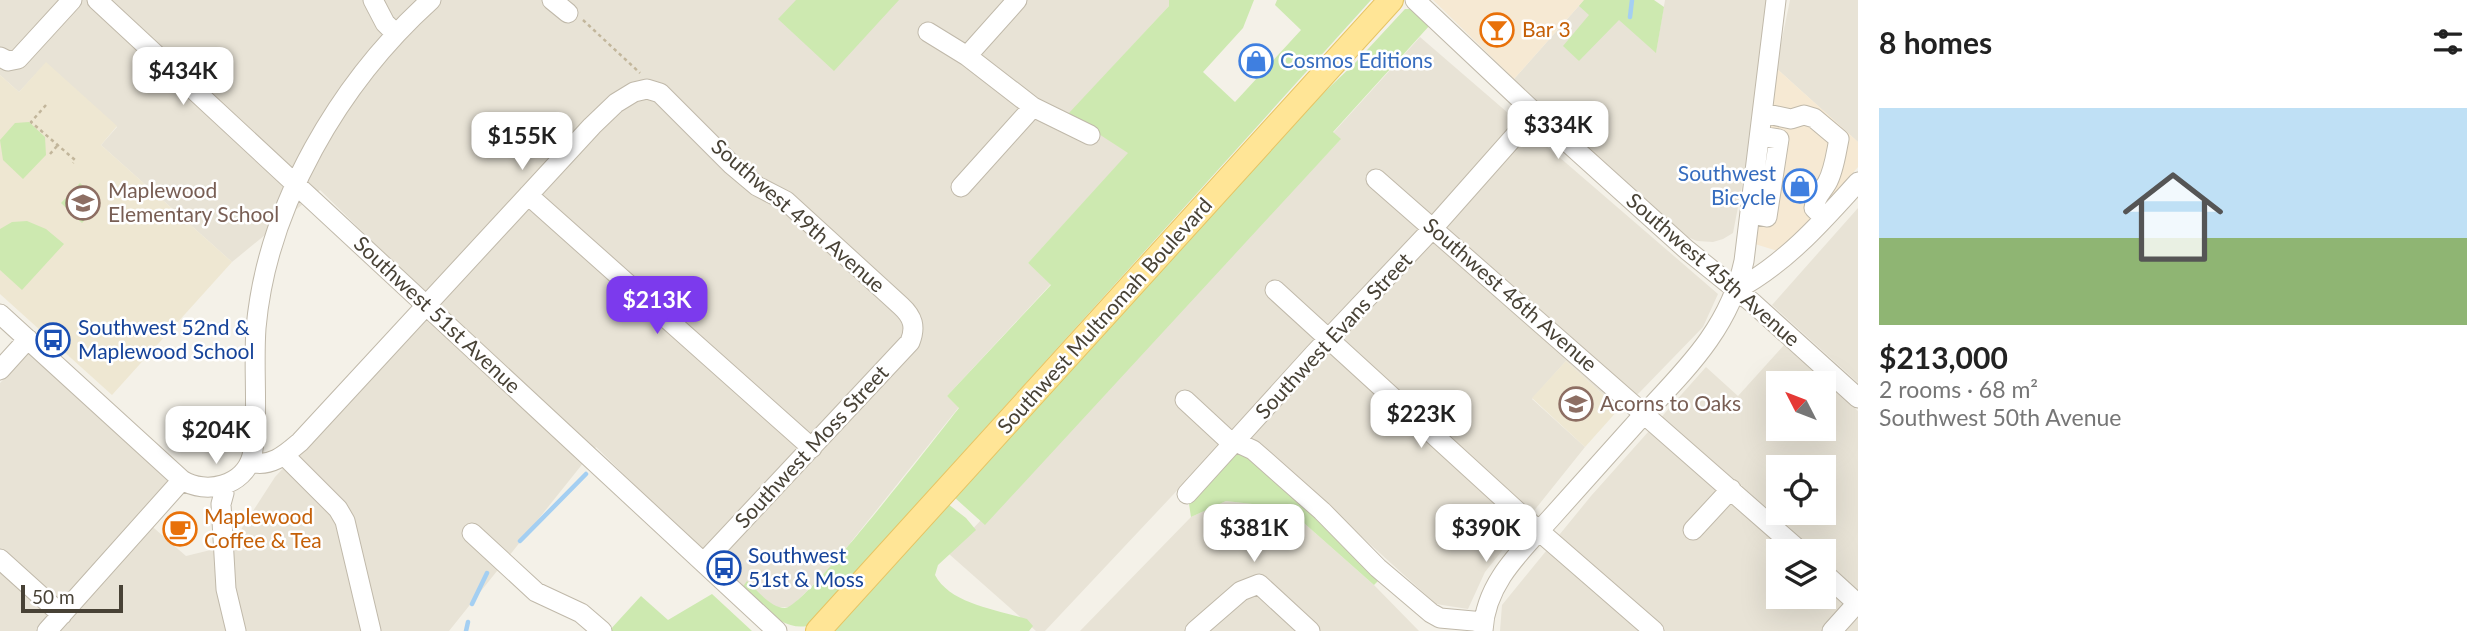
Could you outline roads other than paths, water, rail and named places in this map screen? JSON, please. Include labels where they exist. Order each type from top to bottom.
[{"type":"main road","name":"Southwest Multnomah Boulevard","points":[[818,631],[1391,0]]},
{"type":"street","points":[[6,59],[18,59],[72,0]]},
{"type":"street","name":"Southwest 51st Avenue","points":[[97,0],[777,631]]},
{"type":"street","points":[[373,0],[385,23],[396,34]]},
{"type":"street","points":[[236,631],[226,589],[221,504],[223,489],[250,462],[254,441],[255,345],[259,310],[272,253],[296,184],[331,116],[360,75],[431,0]]},
{"type":"street","points":[[552,0],[568,13]]},
{"type":"street","points":[[967,55],[1017,0]]},
{"type":"street","name":"Southwest 45th Avenue","points":[[1415,0],[1687,250],[1858,398]]},
{"type":"street","points":[[1185,400],[1225,437],[1253,450],[1322,511],[1378,568],[1431,613],[1440,618],[1483,626],[1486,606],[1494,588],[1539,531],[1712,338],[1725,316],[1744,261],[1776,0]]},
{"type":"street","points":[[928,32],[967,55],[1033,107],[1090,135]]},
{"type":"street","name":"Southwest 49th Avenue","points":[[528,195],[617,103],[634,92],[647,89],[660,93],[732,164],[757,186],[786,201],[909,313],[915,329]]},
{"type":"street","points":[[961,187],[1033,107]]},
{"type":"street","name":"Southwest Evans Street","points":[[1187,494],[1314,354],[1434,228],[1535,113]]},
{"type":"street","points":[[1763,113],[1791,119],[1804,115],[1814,118],[1839,139],[1831,174],[1815,199],[1814,208],[1824,218]]},
{"type":"street","name":"Southwest 46th Avenue","points":[[1376,179],[1787,539]]},
{"type":"street","points":[[1736,290],[1758,279],[1781,261],[1858,182]]},
{"type":"street","points":[[250,462],[268,463],[300,442],[528,195],[812,448]]},
{"type":"street","points":[[1275,290],[1539,531],[1654,631]]},
{"type":"street","points":[[0,314],[182,480],[197,488],[223,489]]},
{"type":"street","name":"Southwest Moss Street","points":[[704,562],[910,342],[915,329]]},
{"type":"street","points":[[0,370],[28,340]]},
{"type":"street","points":[[284,455],[338,509],[345,521],[370,631]]},
{"type":"street","points":[[47,631],[182,480]]},
{"type":"street","points":[[1693,530],[1731,489]]},
{"type":"street","points":[[472,533],[536,592],[581,613],[602,631]]},
{"type":"street","points":[[0,559],[62,615]]},
{"type":"street","points":[[1195,631],[1241,591],[1259,584],[1310,631]]},
{"type":"street","points":[[1832,631],[1858,603],[1836,584]]},
{"type":"waterway","points":[[1630,17],[1632,0]]},
{"type":"waterway","points":[[520,541],[586,474]]},
{"type":"waterway","points":[[472,604],[487,573]]},
{"type":"waterway","points":[[466,631],[468,622]]},
{"type":"place","name":"Bar 3","points":[[1497,30]]},
{"type":"place","name":"Cosmos Editions","points":[[1256,61]]},
{"type":"place","name":"Southwest Bicycle","points":[[1800,186]]},
{"type":"place","name":"Maplewood Elementary School","points":[[83,203]]},
{"type":"place","name":"Southwest 52nd & Maplewood School","points":[[53,340]]},
{"type":"place","name":"Acorns to Oaks","points":[[1576,404]]},
{"type":"place","name":"Maplewood Coffee & Tea","points":[[180,529]]},
{"type":"place","name":"Southwest 51st & Moss","points":[[724,568]]}]
